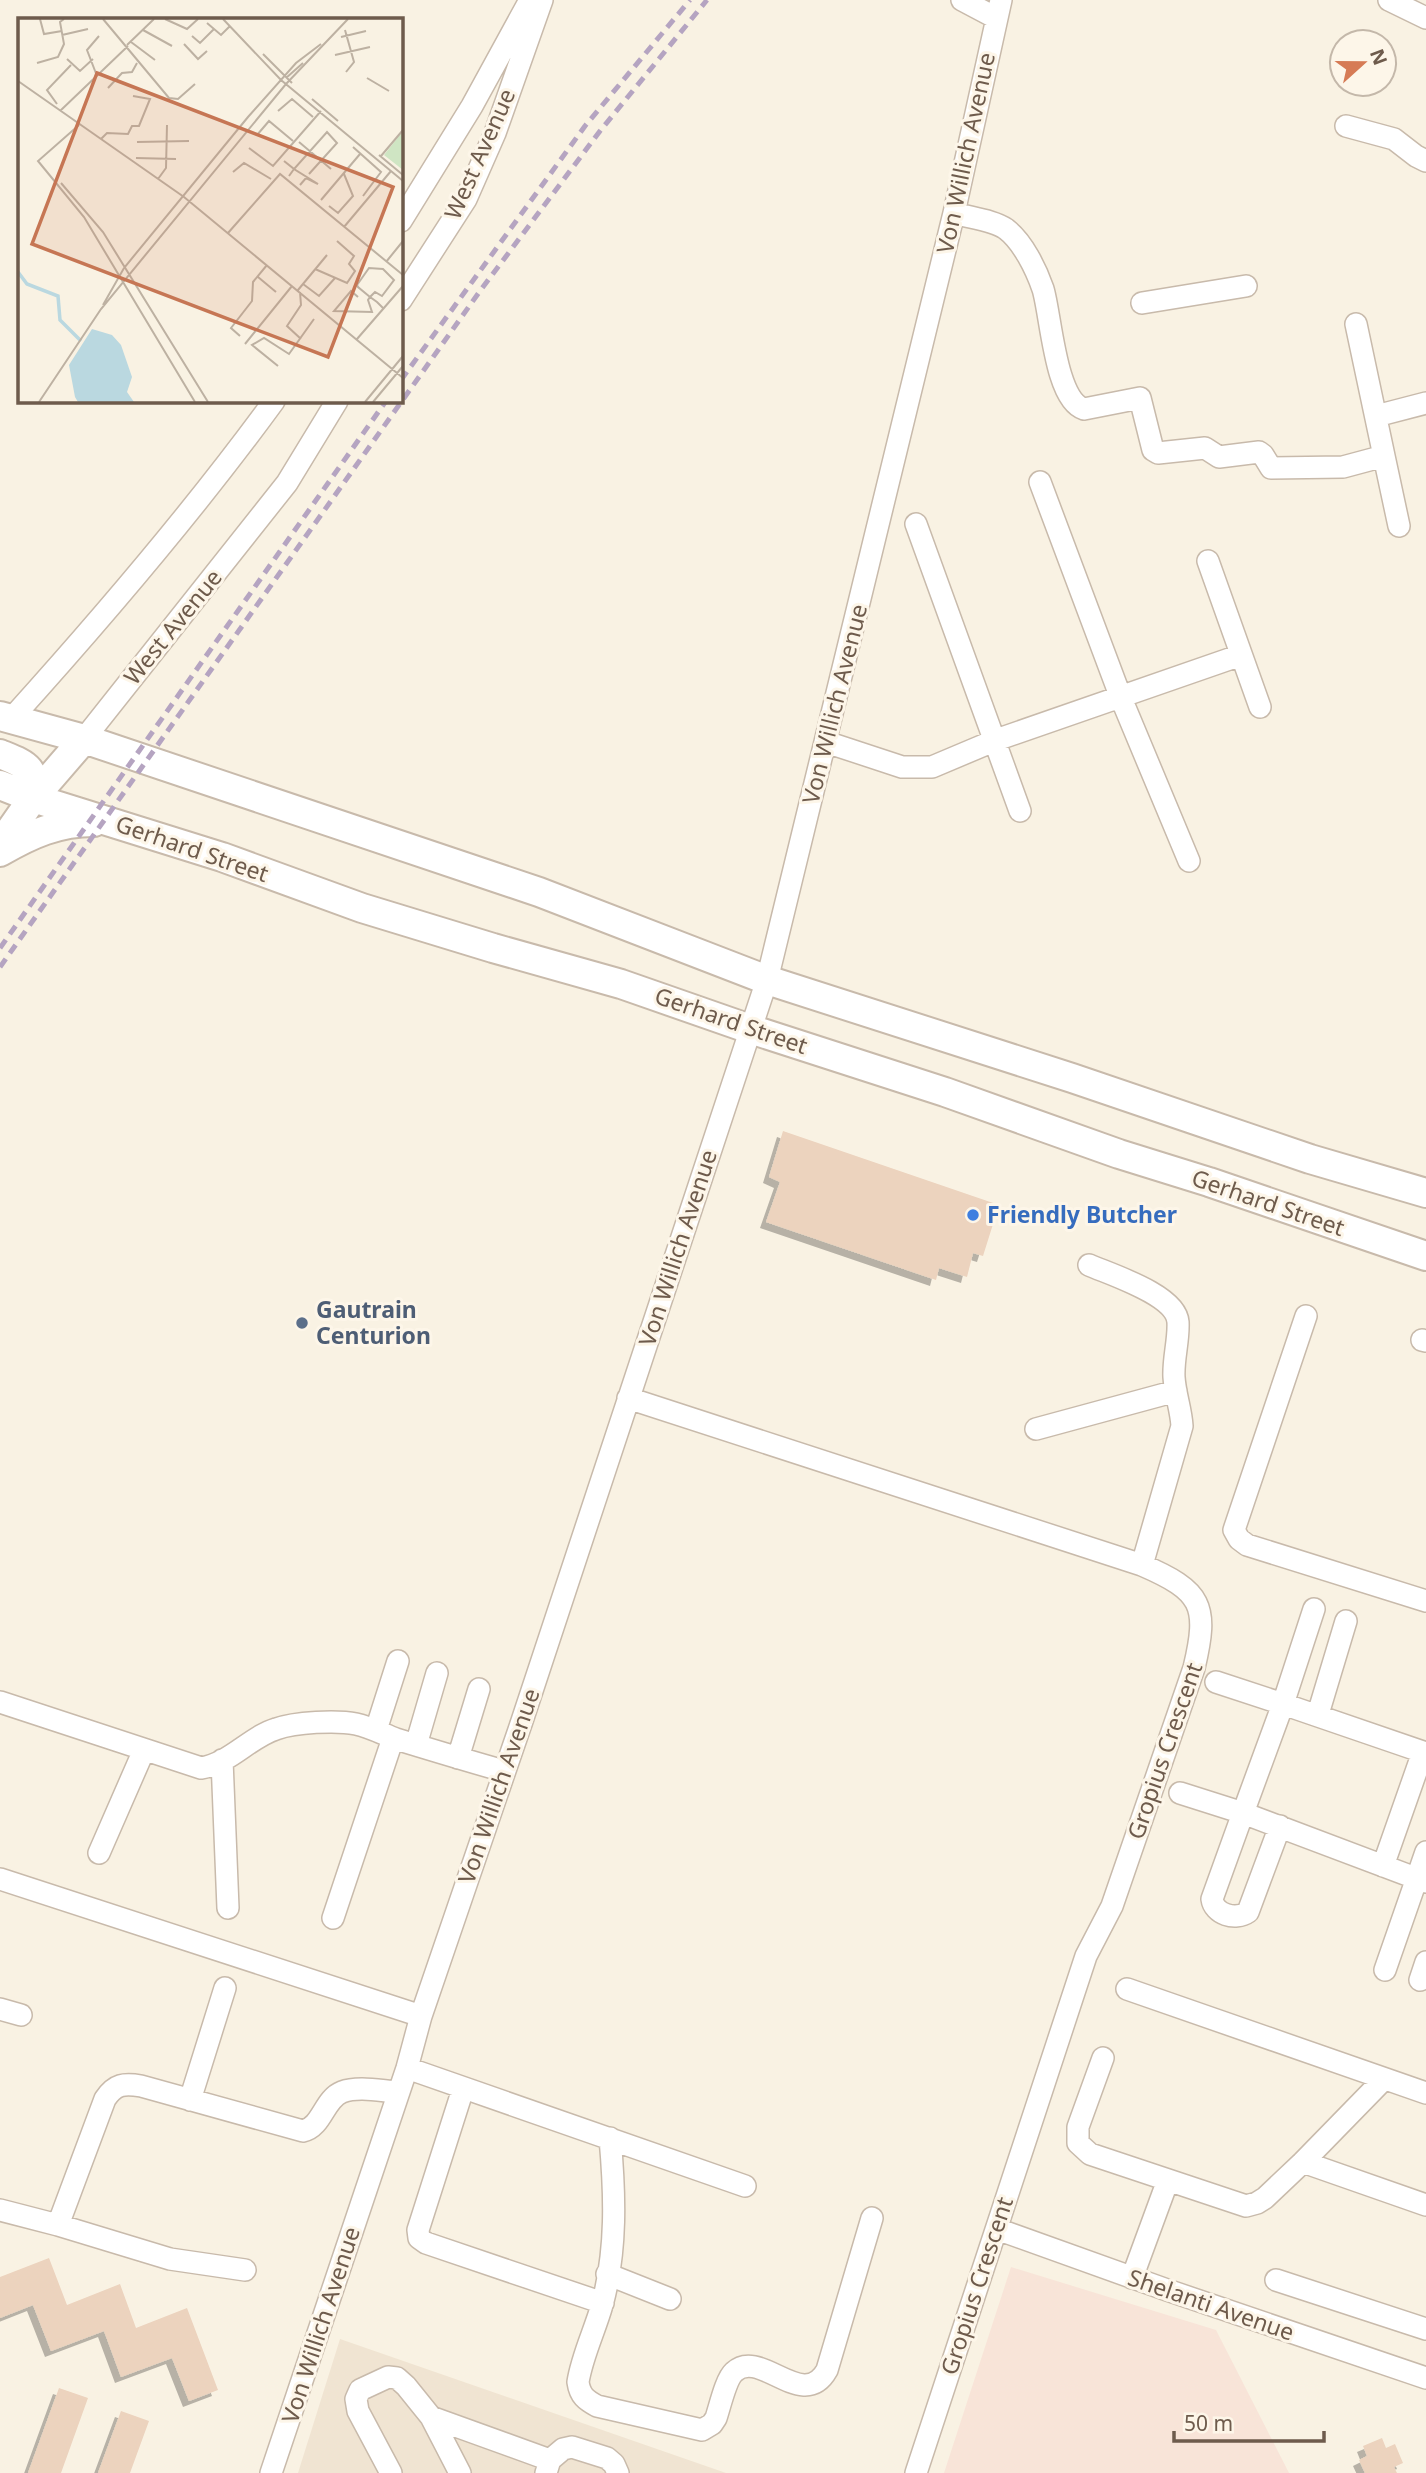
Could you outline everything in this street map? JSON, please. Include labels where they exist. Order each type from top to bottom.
[{"type":"street","name":"West Avenue","points":[[402,220],[472,106],[530,0]]},
{"type":"street","name":"West Avenue","points":[[402,298],[466,199],[495,133],[542,0]]},
{"type":"street","points":[[962,0],[998,9]]},
{"type":"street","points":[[1403,3],[1426,18]]},
{"type":"street","name":"Von Willich Avenue","points":[[271,2473],[767,980],[954,213],[998,9]]},
{"type":"street","points":[[1346,125],[1394,139],[1416,156],[1426,160]]},
{"type":"street","points":[[954,213],[1004,228],[1017,239],[1043,288],[1062,375],[1071,399],[1084,409],[1140,398],[1153,450],[1158,453],[1205,448],[1219,457],[1259,452],[1264,455],[1271,468],[1343,467],[1384,456]]},
{"type":"street","points":[[1142,303],[1246,286]]},
{"type":"street","points":[[1356,324],[1399,526]]},
{"type":"street","points":[[4,722],[125,590],[273,402]]},
{"type":"street","name":"West Avenue","points":[[0,845],[33,798],[84,739],[287,483],[336,402]]},
{"type":"street","points":[[1376,416],[1426,403]]},
{"type":"street","points":[[1040,482],[1121,698],[1189,861]]},
{"type":"street","points":[[916,524],[1020,811]]},
{"type":"street","points":[[1208,561],[1260,707]]},
{"type":"street","points":[[826,743],[910,768],[932,767],[996,740],[1241,655]]},
{"type":"street","points":[[4,722],[84,739],[539,891],[767,980],[1072,1078],[1300,1156],[1426,1193]]},
{"type":"street","points":[[0,754],[29,767],[35,779],[33,798]]},
{"type":"street","name":"Gerhard Street","points":[[0,785],[33,798],[222,857],[362,908],[621,984],[1426,1256]]},
{"type":"street","points":[[0,852],[47,828],[70,822],[111,821]]},
{"type":"street","points":[[1089,1265],[1162,1298],[1173,1309],[1178,1320],[1173,1375],[1181,1408],[1182,1426],[1142,1565]]},
{"type":"street","points":[[1307,1316],[1234,1530],[1236,1535],[1247,1545],[1426,1601]]},
{"type":"street","points":[[1036,1429],[1175,1391]]},
{"type":"street","name":"Gropius Crescent","points":[[628,1398],[1142,1565],[1168,1576],[1189,1591],[1202,1616],[1202,1638],[1195,1668],[1122,1879],[1105,1921],[1086,1956],[916,2473]]},
{"type":"street","points":[[1280,1826],[1248,1912],[1235,1917],[1218,1911],[1213,1907],[1212,1899],[1283,1704],[1314,1609]]},
{"type":"street","points":[[1318,1714],[1346,1621]]},
{"type":"street","points":[[333,1918],[384,1734],[398,1661]]},
{"type":"street","points":[[416,1745],[437,1673]]},
{"type":"street","points":[[1216,1682],[1318,1714],[1425,1753],[1383,1866]]},
{"type":"street","points":[[458,1758],[479,1689]]},
{"type":"street","points":[[0,1702],[201,1768],[222,1760],[261,1735],[288,1726],[355,1724],[504,1771]]},
{"type":"street","points":[[99,1853],[144,1750]]},
{"type":"street","points":[[222,1760],[228,1908]]},
{"type":"street","points":[[1180,1793],[1280,1826],[1422,1880]]},
{"type":"street","points":[[1385,1970],[1422,1880],[1426,1852]]},
{"type":"street","points":[[0,1878],[421,2016]]},
{"type":"street","points":[[190,2100],[225,1988]]},
{"type":"street","points":[[1127,1989],[1426,2093]]},
{"type":"street","points":[[0,2009],[21,2015]]},
{"type":"street","points":[[1103,2058],[1078,2127],[1078,2143],[1090,2154],[1250,2206],[1261,2201],[1303,2162],[1384,2079]]},
{"type":"street","points":[[407,2068],[745,2186]]},
{"type":"street","points":[[58,2225],[105,2099],[113,2088],[121,2084],[141,2085],[303,2131],[313,2127],[332,2100],[342,2092],[398,2092]]},
{"type":"street","points":[[463,2088],[418,2230],[419,2238],[603,2303]]},
{"type":"street","points":[[610,2138],[614,2231],[603,2303],[578,2378],[584,2399],[597,2406],[702,2431],[716,2418],[731,2375],[743,2367],[755,2368],[803,2386],[812,2385],[825,2374],[872,2218]]},
{"type":"street","points":[[1303,2162],[1426,2205]]},
{"type":"street","points":[[1132,2278],[1168,2180]]},
{"type":"street","points":[[0,2210],[170,2259],[245,2270]]},
{"type":"street","name":"Shelanti Avenue","points":[[997,2230],[1426,2378]]},
{"type":"street","points":[[607,2274],[670,2299]]},
{"type":"street","points":[[1276,2280],[1426,2329]]},
{"type":"street","points":[[391,2473],[358,2411],[356,2399],[360,2390],[388,2377],[397,2378],[406,2386],[431,2417],[460,2473]]},
{"type":"street","points":[[431,2417],[548,2467],[563,2449],[572,2448],[607,2458],[618,2473]]},
{"type":"shaded area","points":[[1011,2267],[1216,2330],[1289,2473],[944,2473]]},
{"type":"shaded area","points":[[340,2339],[726,2473],[298,2473]]},
{"type":"building","points":[[783,1131],[999,1205],[983,1256],[973,1253],[967,1277],[939,1268],[936,1280],[766,1222],[780,1182],[769,1177]]},
{"type":"building","points":[[49,2258],[67,2305],[120,2284],[136,2328],[187,2308],[218,2390],[189,2401],[172,2358],[121,2377],[104,2331],[51,2351],[33,2305],[0,2318],[0,2277]]},
{"type":"building","points":[[59,2388],[88,2398],[61,2473],[28,2473]]},
{"type":"building","points":[[121,2411],[149,2421],[130,2473],[98,2473]]},
{"type":"building","points":[[1382,2438],[1386,2448],[1395,2444],[1403,2463],[1394,2467],[1397,2473],[1365,2473],[1359,2460],[1367,2456],[1363,2446]]},
{"type":"railway","points":[[402,379],[585,126],[690,0]]},
{"type":"railway","points":[[402,401],[600,131],[707,0]]},
{"type":"railway","points":[[0,948],[385,402]]},
{"type":"railway","points":[[0,967],[401,402]]},
{"type":"place","name":"Friendly Butcher","points":[[973,1215]]},
{"type":"place","name":"Gautrain Centurion","points":[[302,1323]]}]
